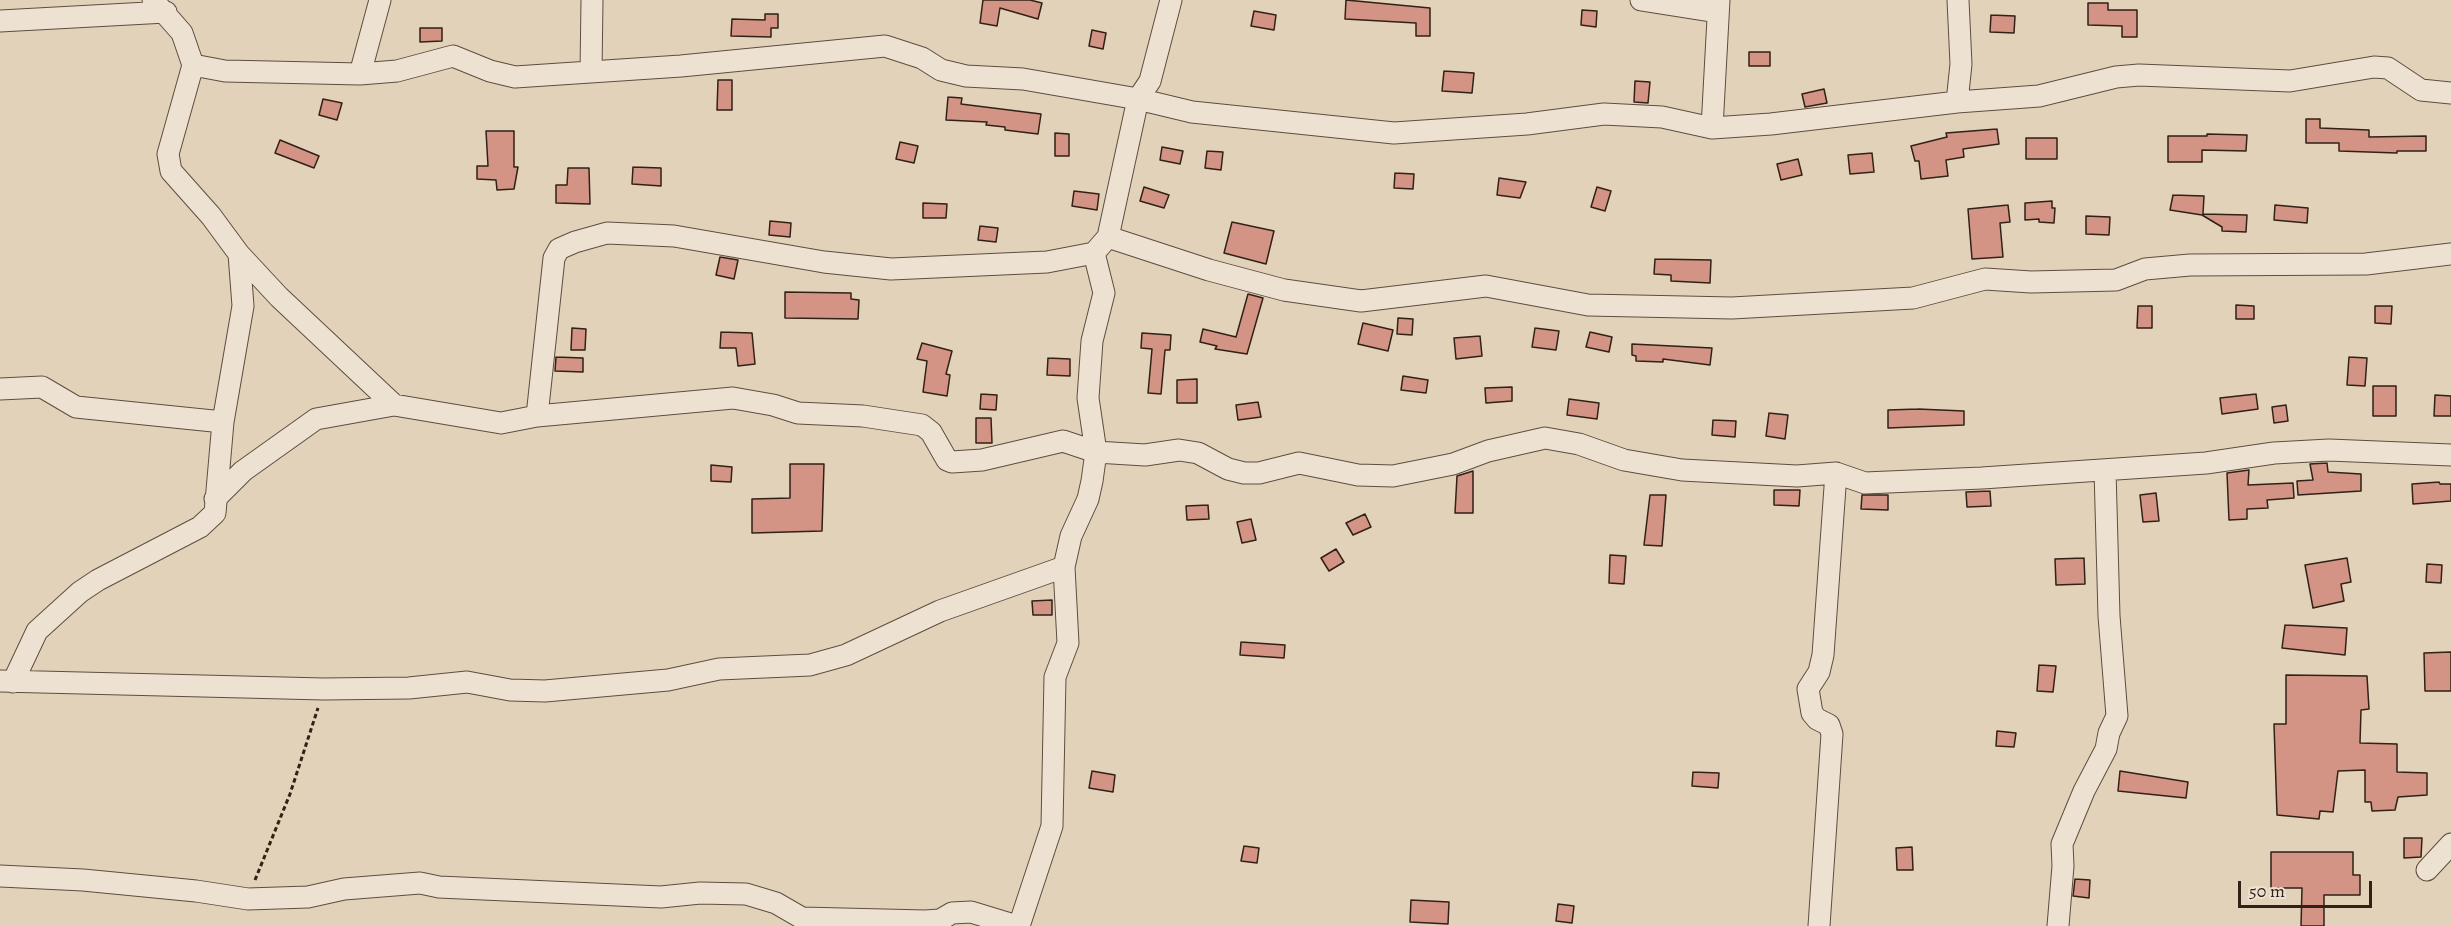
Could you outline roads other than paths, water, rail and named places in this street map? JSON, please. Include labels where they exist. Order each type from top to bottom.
[{"type":"street","points":[[360,74],[380,0]]},
{"type":"street","points":[[591,72],[592,0]]},
{"type":"street","points":[[0,876],[83,879],[248,899],[315,897],[344,889],[420,883],[439,887],[661,897],[724,893],[753,895],[776,903],[802,918],[925,921],[940,920],[952,913],[971,912],[1018,926],[1052,826],[1055,676],[1068,643],[1064,567],[1071,536],[1088,499],[1096,452],[1089,398],[1092,341],[1104,293],[1101,245],[1138,99],[1150,81],[1171,0]]},
{"type":"street","points":[[1641,0],[1718,6],[1712,128]]},
{"type":"street","points":[[1957,102],[1961,64],[1958,0]]},
{"type":"street","points":[[0,21],[160,6],[182,33],[193,64],[168,154],[171,171],[211,216],[239,254],[279,297],[394,405]]},
{"type":"street","points":[[193,64],[225,71],[360,74],[397,71],[453,56],[490,71],[515,77],[681,66],[844,50],[867,45],[885,46],[922,58],[941,70],[966,76],[1023,79],[1138,99],[1192,112],[1394,133],[1527,124],[1604,114],[1662,117],[1712,128],[1771,124],[1957,102],[2038,96],[2116,77],[2139,75],[2290,81],[2374,67],[2388,68],[2421,90],[2451,93]]},
{"type":"street","points":[[537,416],[554,258],[559,249],[607,232],[674,236],[824,262],[891,269],[1047,262],[1101,245],[1284,290],[1361,301],[1486,286],[1588,305],[1732,308],[1913,298],[1985,279],[2031,282],[2116,280],[2145,269],[2190,265],[2366,264],[2451,254]]},
{"type":"street","points":[[6,682],[37,631],[98,579],[154,553],[200,526],[215,513],[214,499],[223,422],[243,306],[239,254]]},
{"type":"street","points":[[0,389],[42,387],[76,407],[223,422]]},
{"type":"street","points":[[214,499],[243,471],[316,419],[394,405],[501,423],[537,416],[734,399],[772,405],[798,413],[863,416],[922,425],[931,432],[949,462],[982,460],[1063,441],[1096,452],[1156,455],[1179,450],[1198,453],[1228,469],[1244,473],[1259,473],[1299,463],[1358,475],[1393,476],[1453,464],[1488,452],[1545,438],[1579,444],[1623,460],[1682,470],[1797,476],[1836,473],[1865,483],[2206,463],[2274,453],[2329,450],[2451,455]]},
{"type":"street","points":[[2058,926],[2063,866],[2062,844],[2084,790],[2106,749],[2109,734],[2117,716],[2109,616],[2105,470]]},
{"type":"street","points":[[1819,926],[1832,734],[1829,725],[1817,719],[1812,713],[1809,689],[1819,672],[1823,655],[1836,473]]},
{"type":"street","points":[[6,682],[324,689],[409,688],[468,682],[510,690],[546,691],[668,680],[719,669],[810,665],[846,655],[940,611],[1064,567]]},
{"type":"street","points":[[2427,870],[2451,844]]}]
